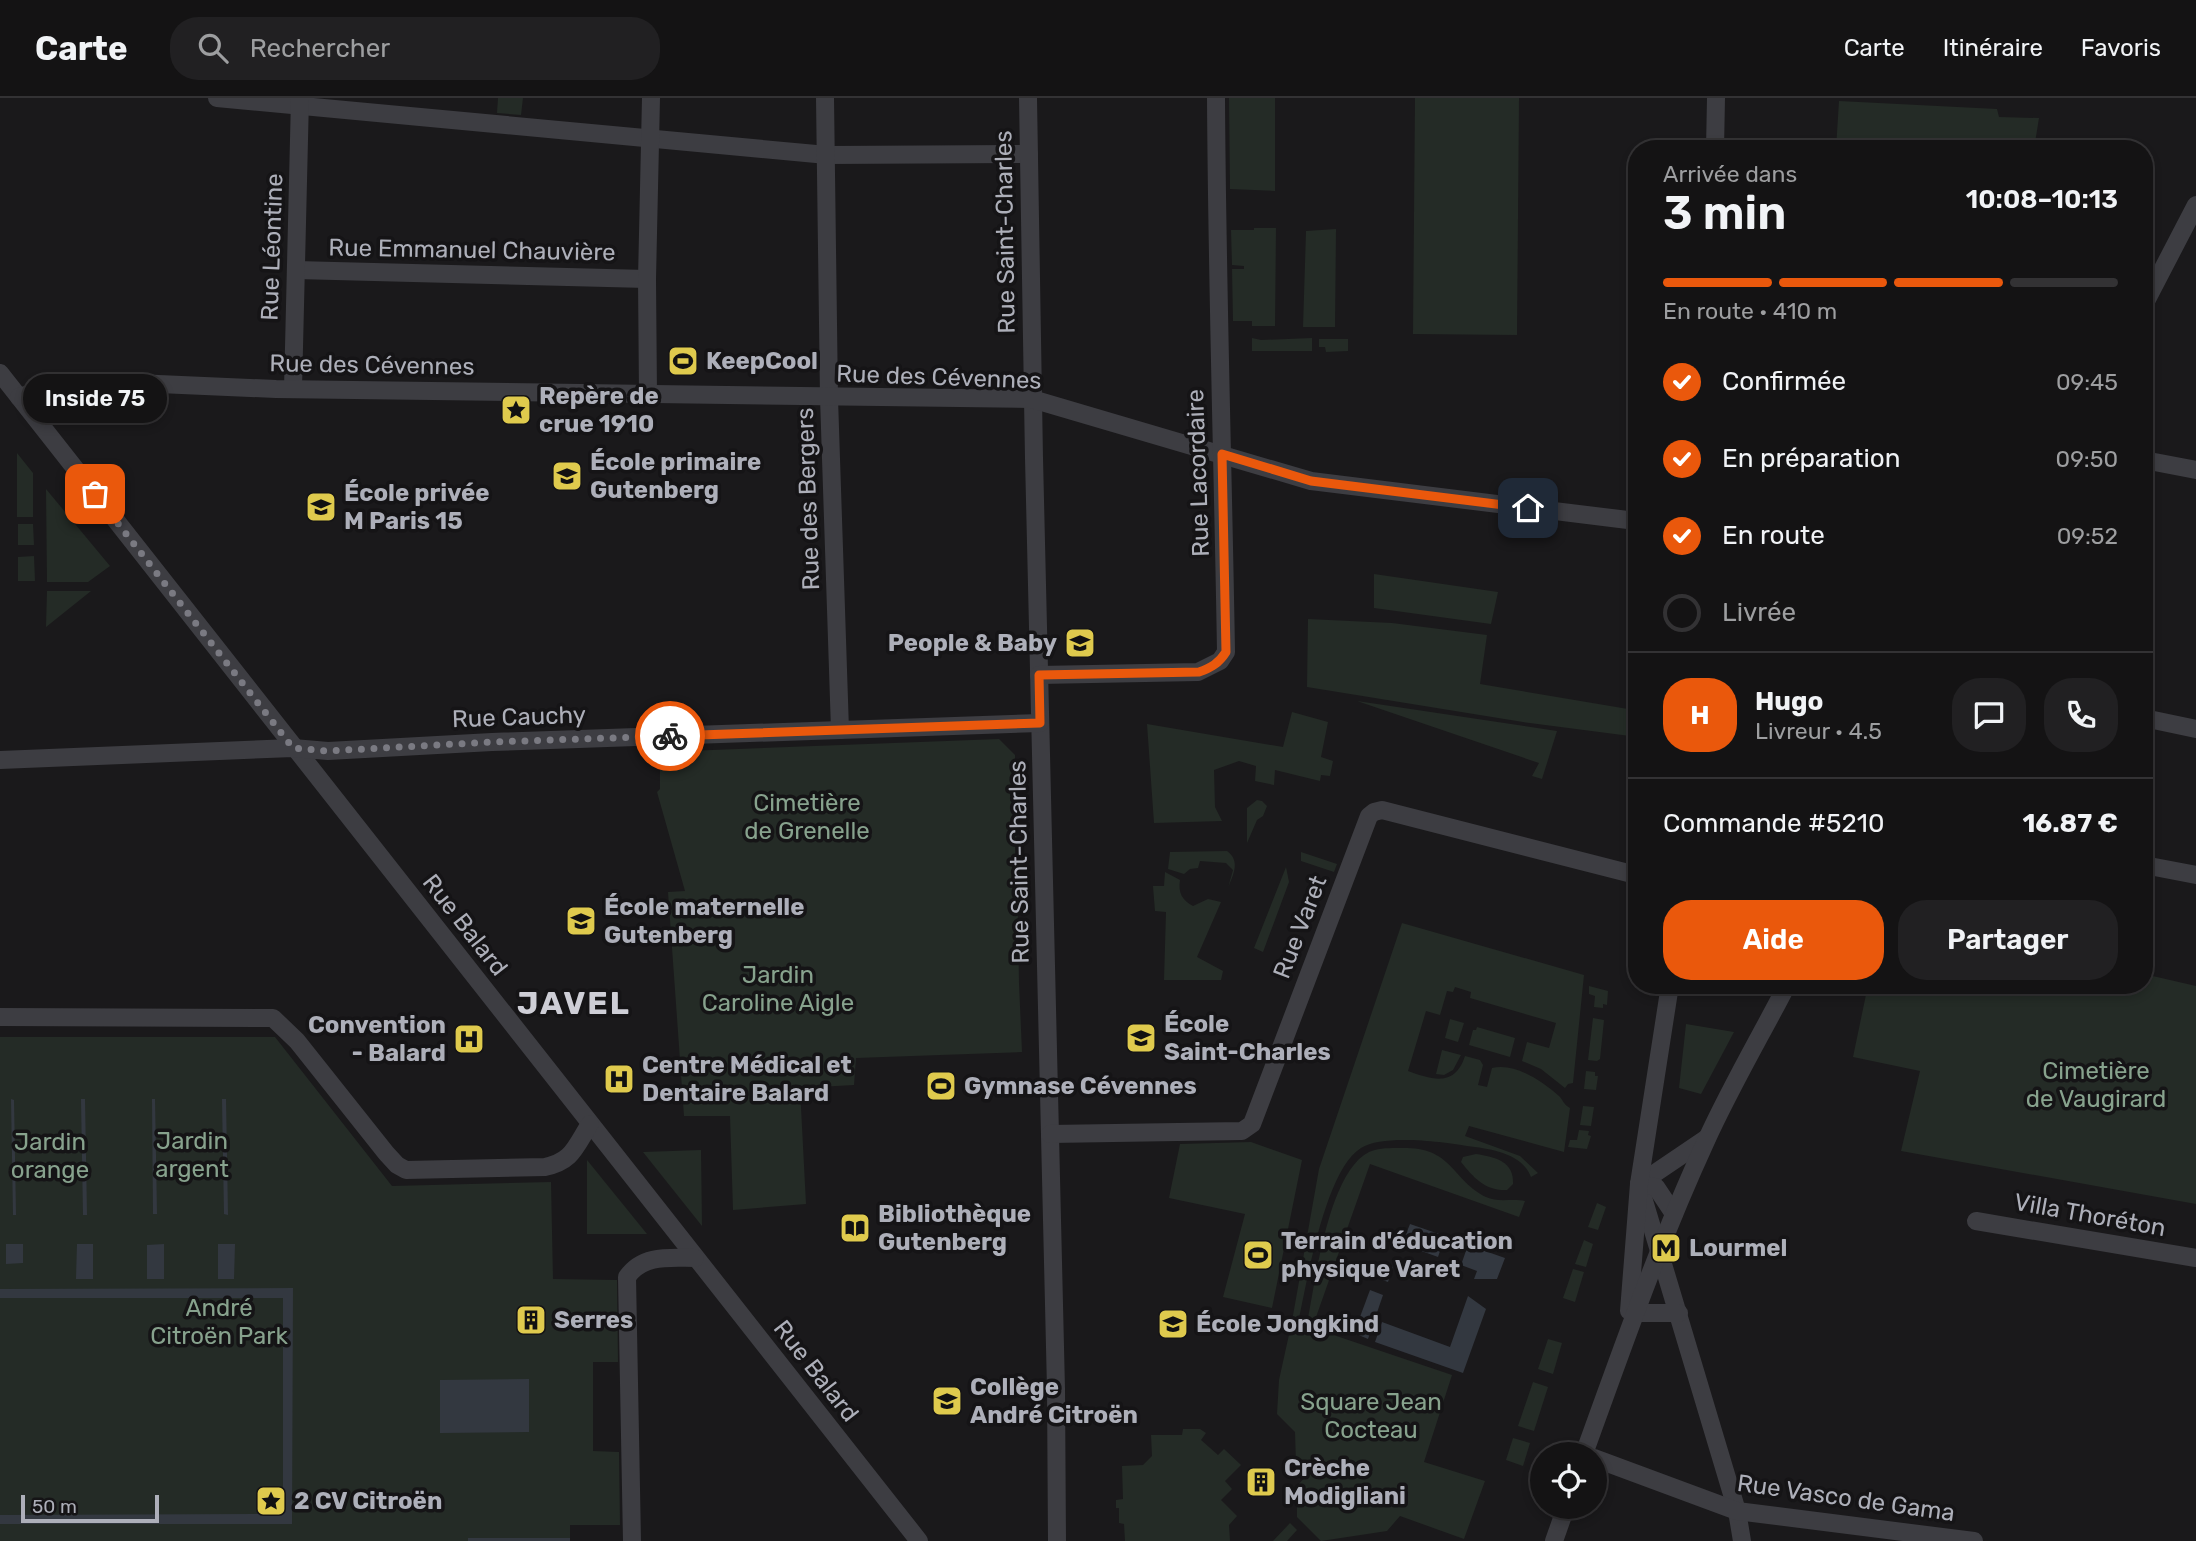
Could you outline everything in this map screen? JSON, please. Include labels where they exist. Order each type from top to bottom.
[{"type":"street","points":[[218,98],[300,102],[827,155],[1029,154]]},
{"type":"street","points":[[648,395],[647,279],[652,98]]},
{"type":"street","name":"Rue des Bergers","points":[[825,98],[829,398],[840,730]]},
{"type":"street","name":"Rue Saint-Charles","points":[[1028,98],[1032,400],[1058,1541]]},
{"type":"street","name":"Rue Lacordaire","points":[[1039,675],[1199,672],[1220,661],[1226,652],[1218,332],[1216,98]]},
{"type":"street","points":[[1715,140],[1716,98]]},
{"type":"street","name":"Rue Léontine","points":[[293,389],[300,102]]},
{"type":"street","points":[[2153,288],[2195,210]]},
{"type":"street","name":"Rue Emmanuel Chauvière","points":[[296,270],[647,279]]},
{"type":"street","name":"Rue Balard","points":[[0,373],[919,1541]]},
{"type":"street","name":"Rue des Cévennes","points":[[19,397],[68,383],[90,381],[293,389],[1032,400],[1311,481],[1628,520]]},
{"type":"street","points":[[2153,462],[2196,470]]},
{"type":"street","points":[[2153,720],[2196,729]]},
{"type":"street","name":"Rue Cauchy","points":[[0,760],[293,748],[328,751],[492,742],[1040,723]]},
{"type":"street","name":"Rue Varet","points":[[1050,1134],[1242,1131],[1252,1124],[1368,817],[1374,812],[1382,810],[1628,873]]},
{"type":"street","points":[[2153,867],[2196,875]]},
{"type":"street","points":[[1632,1321],[1639,1184],[1669,994]]},
{"type":"street","points":[[1589,1442],[1674,1214],[1707,1138],[1782,994]]},
{"type":"street","points":[[0,1017],[273,1018],[297,1041],[386,1153],[397,1165],[407,1170],[556,1165],[566,1161],[590,1124]]},
{"type":"street","points":[[1639,1184],[1707,1138]]},
{"type":"street","points":[[1639,1184],[1656,1187],[1674,1214]]},
{"type":"street","points":[[1639,1184],[1737,1511],[1742,1541]]},
{"type":"street","name":"Villa Thoréton","points":[[1976,1221],[2196,1258]]},
{"type":"street","points":[[632,1541],[627,1277],[633,1269],[655,1258],[695,1258]]},
{"type":"street","points":[[1632,1321],[1679,1313]]},
{"type":"street","name":"Rue Vasco de Gama","points":[[1607,1463],[1737,1511],[1974,1541]]},
{"type":"street","points":[[1553,1541],[1561,1519]]},
{"type":"green space","points":[[498,98],[523,98],[521,115],[497,113]]},
{"type":"green space","points":[[1229,98],[1275,98],[1275,191],[1230,189]]},
{"type":"green space","points":[[1415,98],[1519,98],[1517,335],[1413,334]]},
{"type":"green space","points":[[1839,101],[1997,109],[1999,117],[2039,118],[2035,140],[1837,140]]},
{"type":"green space","points":[[1276,228],[1275,326],[1252,326],[1252,321],[1233,321],[1232,269],[1244,269],[1244,266],[1232,265],[1231,230]]},
{"type":"green space","points":[[1336,229],[1335,327],[1303,327],[1306,231]]},
{"type":"green space","points":[[1252,338],[1312,338],[1312,351],[1252,351]]},
{"type":"green space","points":[[1319,339],[1348,339],[1348,351],[1326,352],[1325,347],[1319,347]]},
{"type":"green space","points":[[17,453],[33,473],[33,517],[17,517]]},
{"type":"green space","points":[[46,489],[110,566],[88,582],[47,582]]},
{"type":"green space","points":[[18,524],[33,524],[34,545],[18,545]]},
{"type":"green space","points":[[34,556],[35,581],[18,581],[18,557]]},
{"type":"green space","points":[[1374,574],[1498,592],[1491,624],[1374,608]]},
{"type":"green space","points":[[47,591],[91,591],[46,627]]},
{"type":"green space","points":[[1308,619],[1392,623],[1487,635],[1480,684],[1628,709],[1628,736],[1523,722],[1307,687]]},
{"type":"green space","points":[[1357,701],[1557,731],[1542,779],[1532,776],[1539,763]]},
{"type":"green space","points":[[1292,712],[1328,722],[1321,757],[1333,761],[1330,776],[1321,775],[1320,781],[1275,770],[1274,785],[1255,781],[1256,766],[1239,761],[1214,770],[1215,807],[1222,821],[1154,823],[1147,724],[1283,747]]},
{"type":"green space","name":"Jardin Caroline Aigle","points":[[999,739],[1015,755],[1022,1052],[856,1058],[854,1085],[800,1088],[806,1204],[733,1210],[730,1116],[684,1116],[668,892],[685,891],[657,792],[660,789],[660,752]]},
{"type":"green space","points":[[1257,800],[1267,806],[1263,816],[1257,820],[1247,843],[1247,808]]},
{"type":"green space","points":[[1227,851],[1235,864],[1228,888],[1233,870],[1226,863],[1200,861],[1198,868],[1190,869],[1184,874],[1168,869],[1170,852]]},
{"type":"green space","points":[[1301,852],[1337,864],[1334,872],[1301,861]]},
{"type":"green space","points":[[1286,867],[1289,882],[1263,952],[1254,948]]},
{"type":"green space","points":[[1165,872],[1180,880],[1182,896],[1193,906],[1208,899],[1221,902],[1197,957],[1223,971],[1221,980],[1164,980],[1166,912],[1155,911],[1153,886],[1164,886]]},
{"type":"green space","name":"Square Jean Cocteau","points":[[1402,923],[1584,975],[1573,1083],[1565,1088],[1541,1069],[1522,1061],[1527,1042],[1549,1048],[1556,1023],[1470,998],[1471,992],[1455,987],[1453,992],[1447,991],[1440,1015],[1426,1011],[1408,1071],[1442,1079],[1455,1073],[1465,1056],[1480,1060],[1483,1065],[1478,1085],[1487,1087],[1492,1068],[1510,1068],[1537,1079],[1570,1108],[1564,1152],[1469,1126],[1465,1136],[1520,1156],[1538,1173],[1531,1177],[1521,1162],[1495,1151],[1398,1140],[1383,1141],[1361,1148],[1348,1160],[1337,1179],[1319,1228],[1298,1323],[1452,1375],[1424,1462],[1485,1481],[1464,1539],[1400,1516],[1387,1531],[1321,1541],[1297,1517],[1297,1486],[1307,1475],[1296,1464],[1295,1432],[1277,1414],[1279,1380],[1319,1169]]},
{"type":"green space","name":"Cimetière de Vaugirard","points":[[2153,976],[2196,986],[2196,1204],[1901,1151],[1920,1071],[1853,1057],[1866,994],[2153,994]]},
{"type":"green space","points":[[1589,986],[1608,991],[1607,1005],[1603,1004],[1603,1008],[1594,1007],[1595,996],[1589,994]]},
{"type":"green space","points":[[1593,1018],[1604,1020],[1600,1059],[1597,1061],[1588,1060]]},
{"type":"green space","points":[[1450,1019],[1464,1023],[1458,1042],[1445,1038]]},
{"type":"green space","points":[[1686,1024],[1734,1032],[1701,1094],[1679,1088]]},
{"type":"green space","points":[[1477,1027],[1515,1038],[1510,1057],[1469,1045],[1473,1030]]},
{"type":"green space","name":"André Citroën Park","points":[[0,1037],[275,1037],[392,1186],[551,1182],[553,1279],[617,1280],[618,1362],[593,1362],[593,1451],[619,1452],[620,1525],[570,1525],[570,1541],[0,1541]]},
{"type":"green space","points":[[1442,1050],[1461,1055],[1453,1070],[1444,1075],[1436,1074]]},
{"type":"green space","points":[[1586,1071],[1595,1072],[1595,1076],[1598,1076],[1596,1090],[1584,1089]]},
{"type":"green space","points":[[1583,1106],[1594,1107],[1591,1126],[1580,1125]]},
{"type":"green space","points":[[1579,1130],[1589,1131],[1588,1135],[1591,1136],[1587,1149],[1568,1147],[1570,1140],[1577,1140]]},
{"type":"green space","name":"Terrain d'éducation physique Varet","points":[[1251,1142],[1302,1160],[1272,1308],[1223,1297],[1245,1214],[1169,1198],[1180,1144]]},
{"type":"green space","points":[[1407,1148],[1422,1150],[1444,1160],[1466,1183],[1486,1197],[1525,1201],[1519,1217],[1370,1164],[1315,1320],[1308,1318],[1320,1253],[1334,1203],[1344,1181],[1355,1163],[1369,1152]]},
{"type":"green space","points":[[701,1150],[702,1226],[643,1152]]},
{"type":"green space","points":[[1476,1154],[1507,1165],[1513,1184],[1507,1190],[1499,1190],[1481,1182],[1461,1162],[1463,1157]]},
{"type":"green space","points":[[587,1160],[647,1234],[587,1234]]},
{"type":"green space","points":[[1597,1203],[1606,1207],[1598,1230],[1588,1227]]},
{"type":"green space","points":[[1584,1240],[1593,1244],[1586,1267],[1575,1264]]},
{"type":"green space","points":[[1573,1269],[1584,1272],[1575,1302],[1563,1298]]},
{"type":"green space","points":[[1548,1339],[1562,1343],[1553,1374],[1538,1369]]},
{"type":"green space","points":[[1533,1382],[1548,1387],[1534,1431],[1518,1426]]},
{"type":"green space","points":[[1183,1429],[1200,1429],[1206,1433],[1201,1440],[1218,1455],[1224,1449],[1241,1465],[1225,1481],[1232,1489],[1221,1500],[1237,1516],[1229,1525],[1230,1541],[1125,1541],[1124,1524],[1119,1523],[1119,1508],[1116,1508],[1116,1500],[1123,1499],[1122,1466],[1143,1465],[1152,1456],[1151,1435],[1182,1435]]},
{"type":"green space","points":[[1513,1438],[1530,1443],[1523,1466],[1506,1460]]},
{"type":"green space","points":[[1290,1523],[1297,1530],[1287,1541],[1273,1541]]},
{"type":"shaded area","points":[[11,1099],[14,1100],[16,1215],[13,1215]]},
{"type":"shaded area","points":[[81,1099],[85,1099],[87,1215],[83,1215]]},
{"type":"shaded area","points":[[152,1099],[155,1099],[157,1214],[153,1214]]},
{"type":"shaded area","points":[[222,1099],[226,1099],[228,1215],[224,1214]]},
{"type":"shaded area","points":[[1410,1224],[1445,1236],[1438,1257],[1402,1244]]},
{"type":"shaded area","points":[[6,1244],[23,1244],[23,1263],[6,1264]]},
{"type":"shaded area","points":[[77,1244],[93,1244],[93,1279],[76,1279]]},
{"type":"shaded area","points":[[164,1244],[164,1279],[147,1279],[147,1245]]},
{"type":"shaded area","points":[[218,1244],[235,1244],[234,1279],[218,1279]]},
{"type":"shaded area","points":[[1468,1245],[1505,1258],[1497,1279],[1474,1279],[1477,1271],[1461,1265]]},
{"type":"shaded area","points":[[1380,1262],[1393,1267],[1388,1282],[1374,1277]]},
{"type":"shaded area","points":[[293,1288],[292,1524],[0,1524],[0,1515],[283,1514],[283,1298],[0,1298],[0,1289]]},
{"type":"shaded area","points":[[1370,1290],[1383,1295],[1368,1339],[1354,1333]]},
{"type":"shaded area","points":[[1468,1296],[1486,1309],[1463,1373],[1375,1342],[1382,1322],[1450,1347]]},
{"type":"shaded area","points":[[529,1379],[529,1432],[440,1433],[440,1380]]},
{"type":"shaded area","points":[[468,1538],[570,1538],[570,1541],[468,1541]]},
{"type":"way so far","points":[[95,494],[293,748],[328,751],[670,736]]},
{"type":"place","name":"KeepCool","points":[[683,361]]},
{"type":"place","name":"Repère de crue 1910","points":[[516,410]]},
{"type":"place","name":"École primaire Gutenberg","points":[[567,476]]},
{"type":"place","name":"Inside 75","points":[[95,494]]},
{"type":"place","name":"École privée M Paris 15","points":[[321,507]]},
{"type":"place","name":"People & Baby","points":[[1080,643]]},
{"type":"place","name":"École maternelle Gutenberg","points":[[581,921]]},
{"type":"place","name":"École Saint-Charles","points":[[1141,1038]]},
{"type":"place","name":"Convention - Balard","points":[[469,1039]]},
{"type":"place","name":"Centre Médical et Dentaire Balard","points":[[619,1079]]},
{"type":"place","name":"Gymnase Cévennes","points":[[941,1086]]},
{"type":"place","name":"Bibliothèque Gutenberg","points":[[855,1228]]},
{"type":"place","name":"Lourmel","points":[[1666,1248]]},
{"type":"place","name":"Terrain d'éducation physique Varet","points":[[1258,1255]]},
{"type":"place","name":"Serres","points":[[531,1320]]},
{"type":"place","name":"École Jongkind","points":[[1173,1324]]},
{"type":"place","name":"Collège André Citroën","points":[[947,1401]]},
{"type":"place","name":"Crèche Modigliani","points":[[1261,1482]]},
{"type":"place","name":"2 CV Citroën","points":[[271,1501]]},
{"type":"district","name":"JAVEL","points":[[574,1003]]},
{"type":"route","points":[[670,736],[1040,723],[1039,675],[1199,672],[1208,668],[1220,661],[1226,652],[1222,454],[1311,481],[1528,508]]},
{"type":"park label","name":"Cimetière de Grenelle","points":[[807,817]]},
{"type":"park label","name":"Jardin argent","points":[[192,1155]]},
{"type":"park label","name":"Jardin orange","points":[[50,1156]]}]
